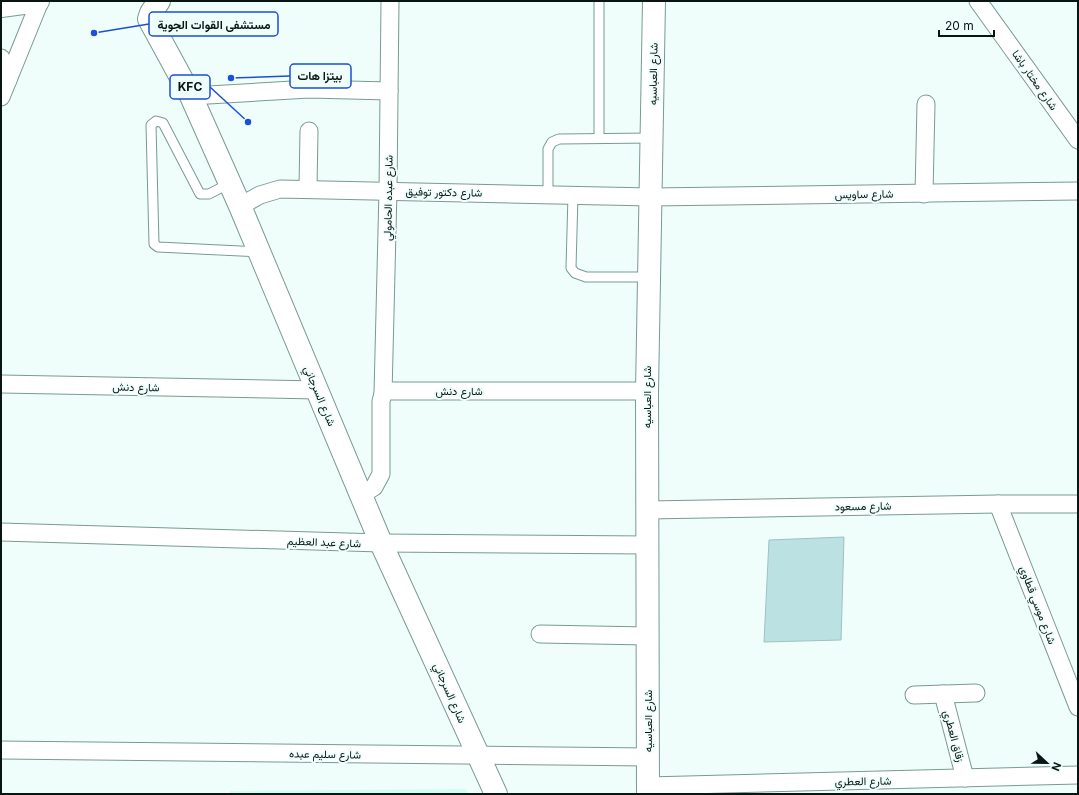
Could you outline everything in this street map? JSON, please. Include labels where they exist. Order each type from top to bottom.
[{"type":"main road","points":[[1,6],[39,1]]},
{"type":"main road","name":"شارع السرجاني","points":[[159,1],[151,12],[149,19],[191,96],[230,183],[361,495],[496,794]]},
{"type":"main road","name":"شارع العباسيه","points":[[648,790],[647,391],[654,1]]},
{"type":"street","points":[[1,97],[39,1]]},
{"type":"street","name":"شارع عبده الحامولي","points":[[383,394],[388,190],[390,1]]},
{"type":"street","name":"شارع مختار باشا","points":[[978,1],[1078,140]]},
{"type":"street","points":[[1,58],[8,80]]},
{"type":"street","points":[[191,96],[309,89],[389,91]]},
{"type":"street","points":[[924,194],[926,104]]},
{"type":"street","points":[[308,188],[309,131]]},
{"type":"street","name":"شارع دكتور توفيق","points":[[240,206],[270,191],[280,189],[308,188],[651,197]]},
{"type":"street","name":"شارع ساويس","points":[[651,197],[1078,191]]},
{"type":"street","name":"شارع دنش","points":[[1,384],[318,390]]},
{"type":"street","name":"شارع دنش","points":[[383,394],[388,391],[647,391]]},
{"type":"street","points":[[361,495],[374,487],[381,474],[380,401],[383,394]]},
{"type":"street","name":"شارع موسي قطاوي","points":[[998,504],[1078,707]]},
{"type":"street","name":"شارع مسعود","points":[[648,510],[1078,504]]},
{"type":"street","name":"شارع عبد العظيم","points":[[1,532],[382,543],[648,545]]},
{"type":"street","points":[[540,634],[648,636]]},
{"type":"street","name":"زقاق العطري","points":[[914,695],[976,693]]},
{"type":"street","name":"زقاق العطري","points":[[943,694],[965,778]]},
{"type":"street","name":"شارع سليم عبده","points":[[1,750],[648,757]]},
{"type":"street","name":"شارع العطري","points":[[648,790],[708,789],[965,778],[1078,776]]},
{"type":"lane","points":[[599,1],[599,138]]},
{"type":"lane","points":[[230,183],[208,194],[200,194],[163,123],[156,121],[152,122],[154,244],[158,247],[260,252]]},
{"type":"lane","points":[[548,194],[548,149],[552,142],[559,139],[652,138]]},
{"type":"lane","points":[[573,195],[571,268],[574,273],[586,277],[649,277]]},
{"type":"shaded area","points":[[466,789],[468,794],[230,794],[230,791]]},
{"type":"building","points":[[844,537],[841,640],[764,642],[769,540]]},
{"type":"place","name":"مستشفى القوات الجوية","points":[[94,33]]},
{"type":"place","name":"بيتزا هات","points":[[231,78]]},
{"type":"place","name":"KFC","points":[[248,122]]}]
